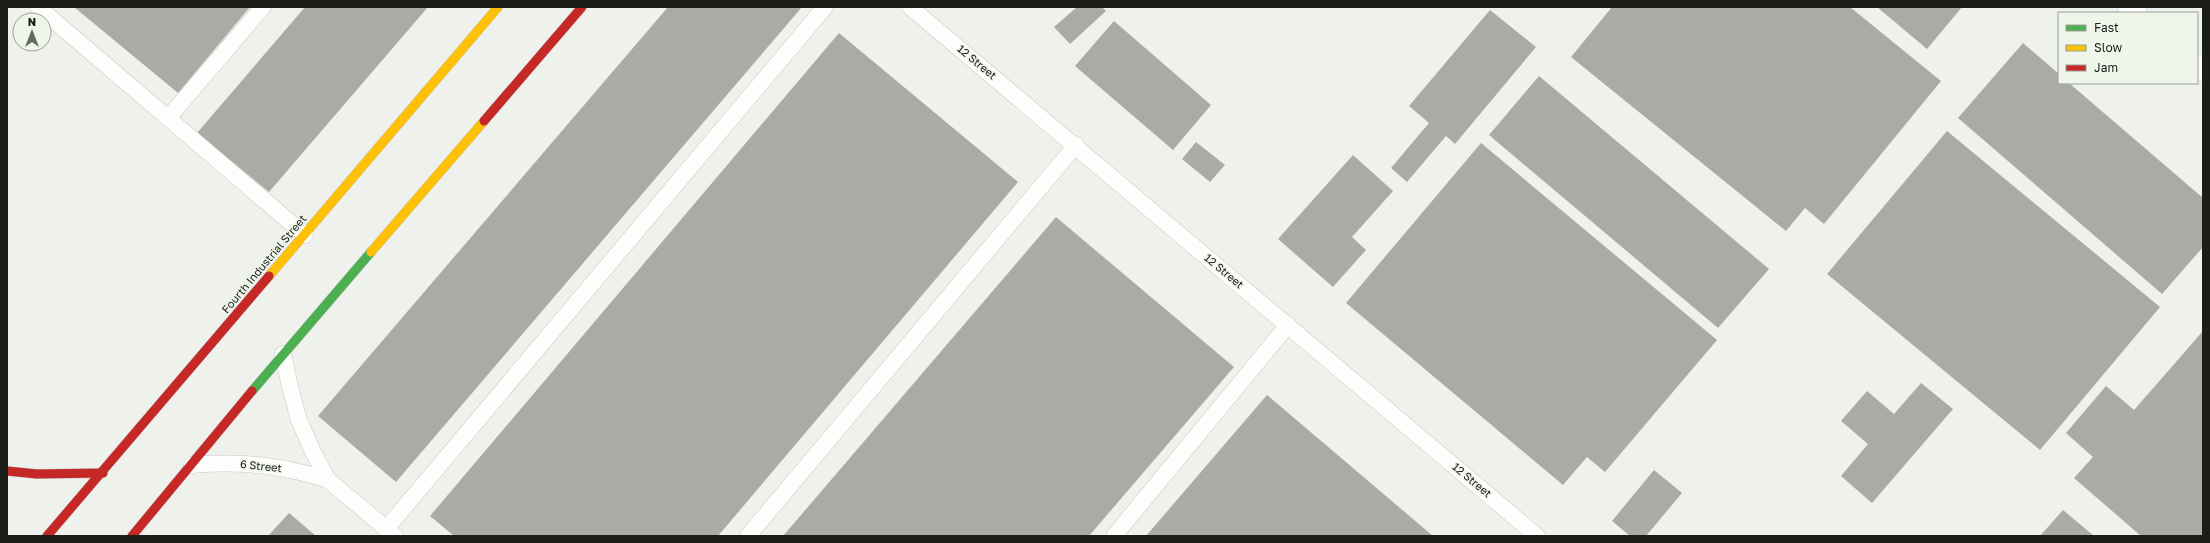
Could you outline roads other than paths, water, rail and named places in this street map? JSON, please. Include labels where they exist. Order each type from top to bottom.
[{"type":"main road","points":[[132,536],[283,354],[582,7]]},
{"type":"main road","name":"Fourth Industrial Street","points":[[47,536],[103,473],[305,235],[493,9]]},
{"type":"main road","points":[[7,471],[51,475],[103,473]]},
{"type":"lane","points":[[38,7],[305,235]]},
{"type":"lane","points":[[168,118],[263,7]]},
{"type":"lane","points":[[390,532],[826,7]]},
{"type":"lane","name":"12 Street","points":[[910,7],[1076,145],[1538,536]]},
{"type":"lane","points":[[748,536],[1076,145]]},
{"type":"lane","points":[[1114,536],[1288,325]]},
{"type":"lane","name":"6 Street","points":[[283,354],[299,420],[312,450],[328,480],[390,532]]},
{"type":"lane","name":"6 Street","points":[[192,465],[227,462],[261,464],[295,470],[328,480]]}]
